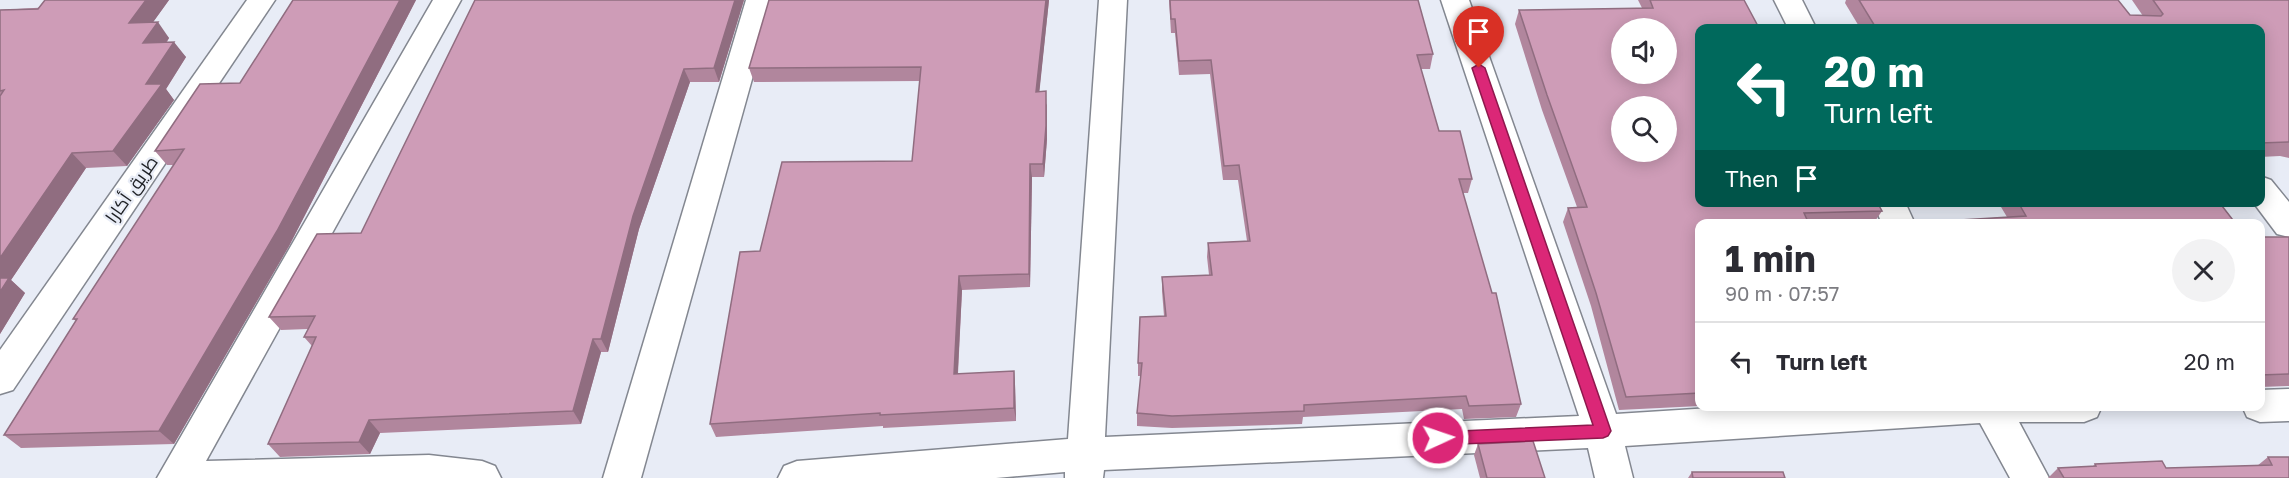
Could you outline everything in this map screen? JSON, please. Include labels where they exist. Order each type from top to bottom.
[{"type":"street","name":"طريق أكارا","points":[[0,379],[261,0]]},
{"type":"street","points":[[176,478],[447,0]]},
{"type":"street","points":[[622,478],[760,0]]},
{"type":"street","points":[[1085,466],[1113,0]]},
{"type":"street","points":[[1455,0],[1603,431],[1614,478]]},
{"type":"street","points":[[1788,0],[1800,24]]},
{"type":"street","points":[[2265,194],[2289,225]]},
{"type":"street","points":[[2265,406],[2289,405]]},
{"type":"street","points":[[797,478],[1085,466],[1926,411]]},
{"type":"street","points":[[1992,411],[2030,478]]},
{"type":"street","points":[[198,478],[429,472],[482,478]]},
{"type":"building","points":[[45,0],[146,0],[129,23],[158,22],[143,43],[174,42],[146,84],[162,84],[113,151],[72,153],[0,258],[0,96],[4,90],[0,91],[0,10],[38,9]]},
{"type":"building","points":[[293,0],[400,0],[277,231],[159,431],[4,435],[77,319],[73,319],[184,149],[155,151],[200,84],[240,83]]},
{"type":"building","points":[[475,0],[735,0],[714,68],[684,69],[633,216],[601,339],[593,339],[573,411],[369,420],[359,442],[268,444],[316,337],[304,337],[315,316],[269,317],[317,234],[361,233]]},
{"type":"building","points":[[769,0],[1046,0],[1036,92],[1046,91],[1046,126],[1043,164],[1030,164],[1029,274],[959,276],[954,374],[1014,371],[1014,408],[880,415],[880,413],[710,424],[740,252],[760,251],[782,162],[912,161],[921,67],[749,68]]},
{"type":"building","points":[[1170,0],[1418,0],[1433,54],[1417,55],[1439,131],[1460,131],[1472,179],[1459,179],[1492,293],[1496,293],[1521,404],[1469,406],[1466,396],[1304,405],[1304,411],[1172,416],[1137,413],[1142,363],[1138,363],[1140,317],[1166,316],[1162,277],[1212,275],[1208,243],[1250,241],[1239,165],[1224,166],[1211,60],[1179,61],[1175,19],[1171,19]]},
{"type":"building","points":[[1650,0],[1744,0],[1757,24],[1695,24],[1695,207],[1880,207],[1882,211],[1804,213],[1807,219],[1695,219],[1695,393],[1626,397],[1596,293],[1568,208],[1587,207],[1519,10],[1653,8]]},
{"type":"building","points":[[1859,0],[2118,0],[2130,15],[2161,16],[2163,14],[2153,0],[2289,0],[2289,142],[2265,143],[2265,24],[1874,24]]},
{"type":"building","points":[[2021,207],[2223,207],[2232,219],[1977,219],[2026,216]]},
{"type":"building","points":[[2265,237],[2289,237],[2289,374],[2265,375]]},
{"type":"building","points":[[0,278],[9,278],[0,292]]},
{"type":"building","points":[[1533,441],[1545,478],[1487,478],[1478,444]]},
{"type":"building","points":[[2268,457],[2289,457],[2289,478],[2064,478],[2058,468],[2162,461],[2166,468],[2272,465]]},
{"type":"building","points":[[1692,472],[1783,472],[1785,478],[1693,478]]},
{"type":"route","points":[[1438,438],[1603,431],[1479,68]]}]
